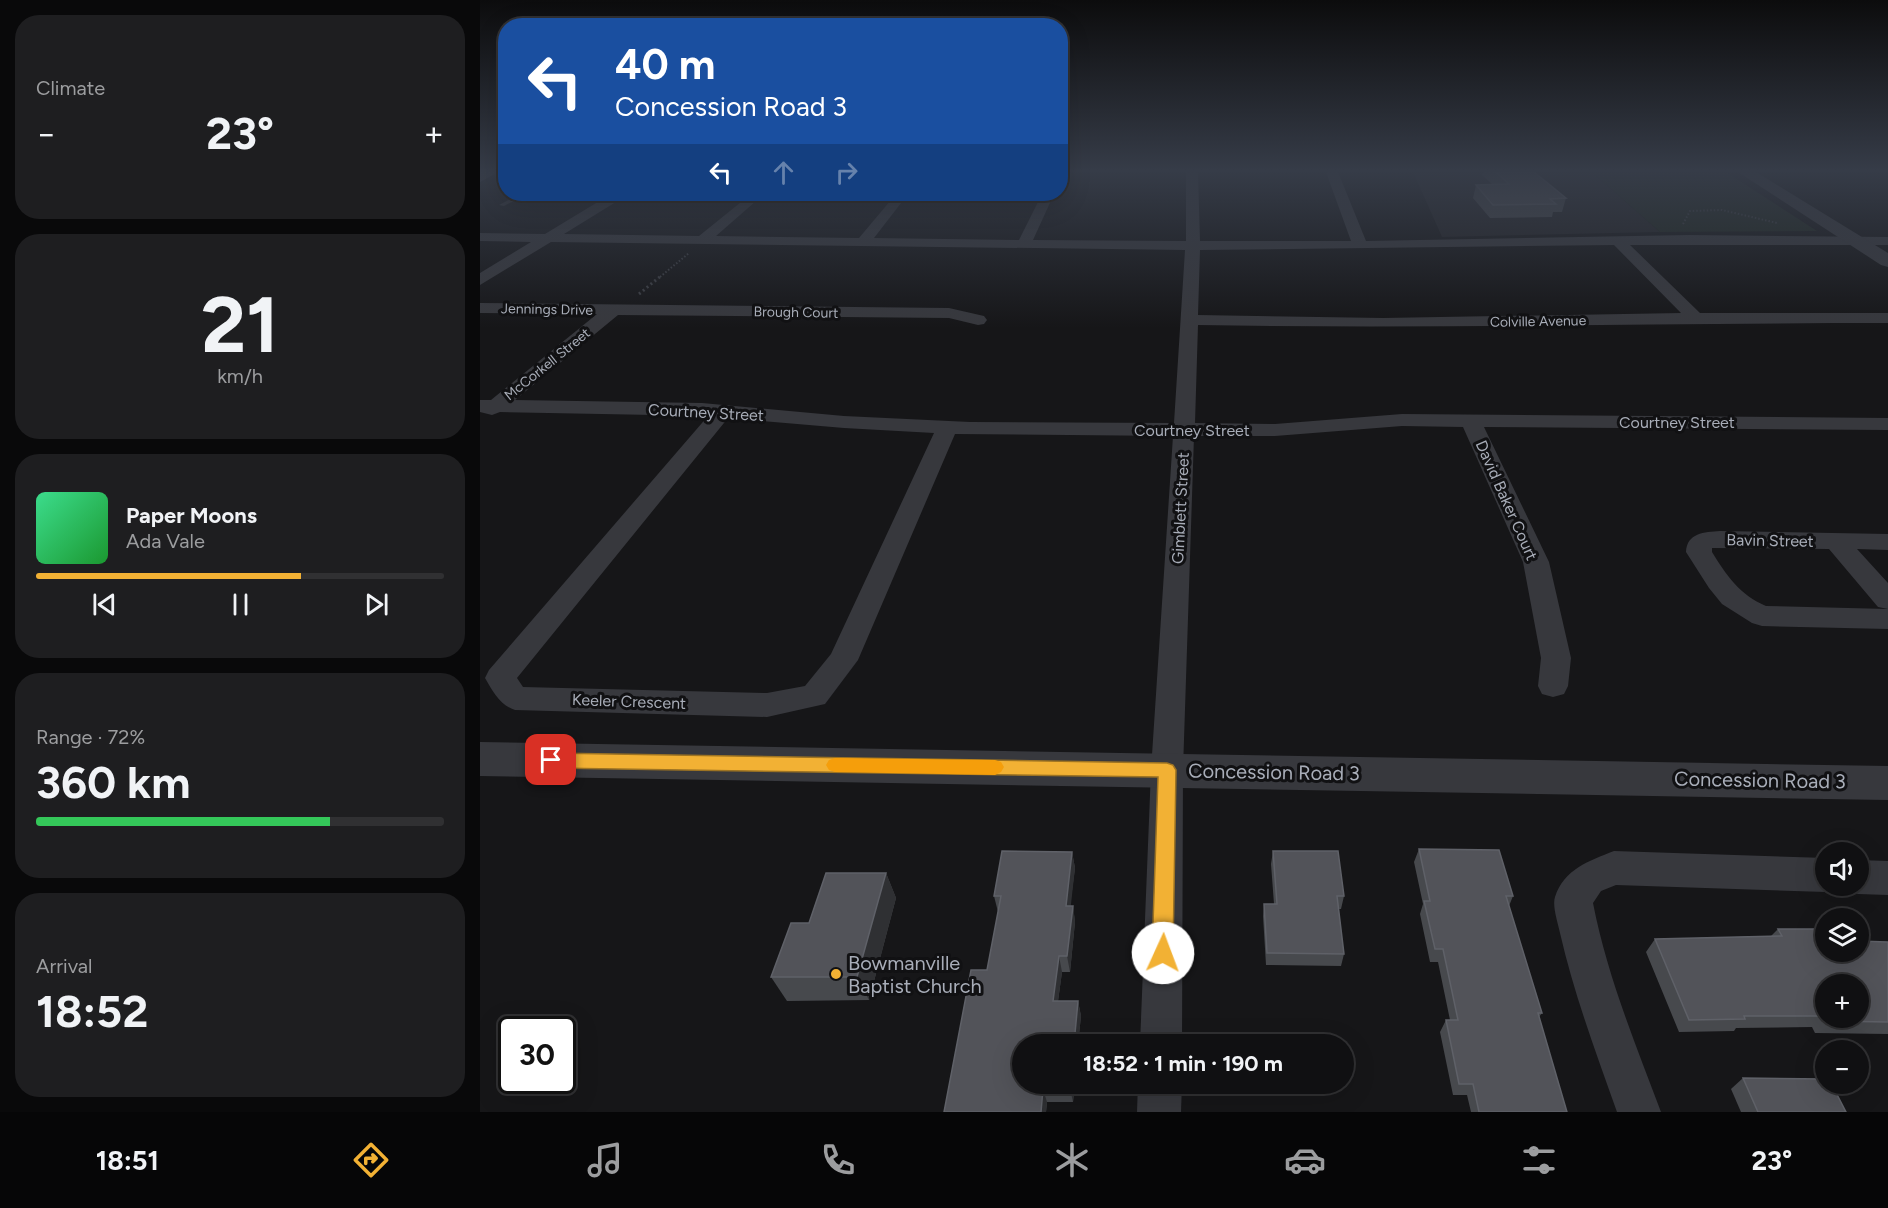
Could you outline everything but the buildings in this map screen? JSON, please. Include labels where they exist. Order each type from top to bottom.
[{"type":"street","points":[[480,280],[571,224]]},
{"type":"street","points":[[699,245],[723,224]]},
{"type":"street","points":[[863,243],[878,224]]},
{"type":"street","points":[[1024,244],[1034,224]]},
{"type":"street","name":"Gimblett Street","points":[[1161,1034],[1167,770],[1193,224]]},
{"type":"street","points":[[1352,224],[1360,245]]},
{"type":"street","points":[[1828,224],[1888,261]]},
{"type":"street","points":[[480,237],[699,245],[863,243],[1360,245],[1741,238],[1888,240]]},
{"type":"street","points":[[1618,240],[1695,318]]},
{"type":"street","name":"Jennings Drive","points":[[480,308],[613,310]]},
{"type":"street","name":"Brough Court","points":[[613,310],[948,313],[978,320]]},
{"type":"street","name":"McCorkell Street","points":[[485,410],[613,310]]},
{"type":"street","name":"Colville Avenue","points":[[1188,320],[1383,323],[1695,318],[1888,318]]},
{"type":"street","name":"Courtney Street","points":[[485,410],[723,411],[844,422],[947,427],[1184,430],[1275,430],[1402,420],[1888,424]]},
{"type":"street","name":"Keeler Crescent","points":[[723,411],[500,678],[515,698],[767,705],[814,696],[843,660],[947,427]]},
{"type":"street","name":"David Baker Court","points":[[1471,421],[1536,562],[1556,658],[1553,686]]},
{"type":"street","name":"Bavin Street","points":[[1888,542],[1707,540],[1699,544],[1699,552],[1731,600],[1744,609],[1762,616],[1888,619]]},
{"type":"street","points":[[1836,541],[1888,600]]},
{"type":"street","name":"Concession Road 3","points":[[480,759],[1888,783]]},
{"type":"street","points":[[1639,1112],[1585,959],[1573,899],[1588,879],[1614,868],[1815,875]]},
{"type":"street","points":[[1869,877],[1888,878]]},
{"type":"street","points":[[1159,1112],[1160,1094]]},
{"type":"path","points":[[613,310],[627,304],[699,245]]},
{"type":"shaded area","points":[[1436,224],[1651,224],[1660,232],[1442,237]]},
{"type":"shaded area","points":[[1651,224],[1806,224],[1817,231],[1660,232]]},
{"type":"slow traffic","points":[[835,765],[995,767]]},
{"type":"place","name":"Bowmanville Baptist Church","points":[[836,974]]},
{"type":"route","points":[[551,760],[1167,770],[1163,953]]}]
